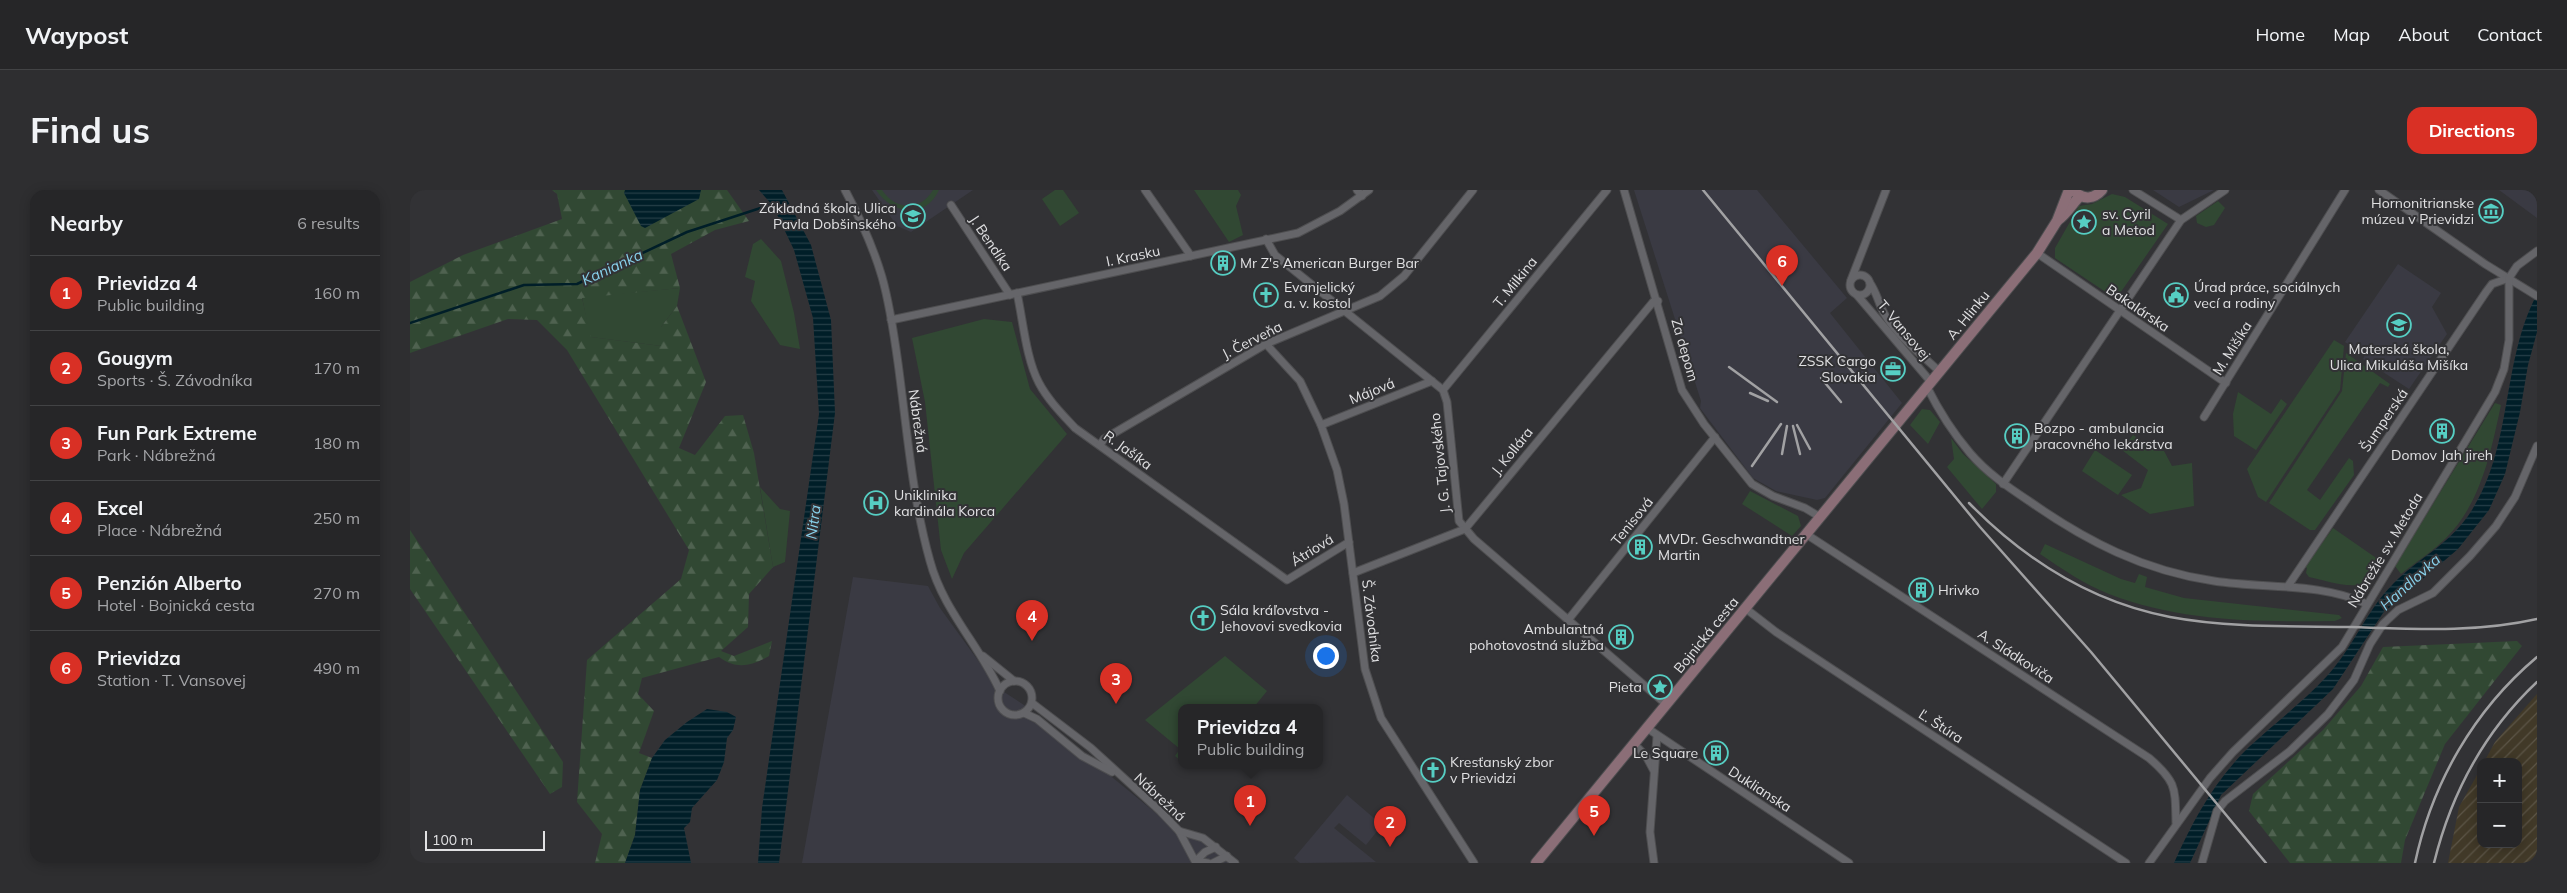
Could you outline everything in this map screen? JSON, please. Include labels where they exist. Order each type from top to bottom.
[{"type":"street","name":"Nábrežná","points":[[845,190],[866,229],[883,278],[892,320],[917,501],[936,581],[1000,691],[998,702],[1004,711],[1013,715],[1024,713],[1037,719],[1082,756],[1120,776]]},
{"type":"street","points":[[1144,190],[1191,256]]},
{"type":"street","points":[[1357,190],[1362,196]]},
{"type":"street","name":"I. Krasku","points":[[892,320],[1298,233],[1318,224],[1369,190]]},
{"type":"street","name":"J. Červeňa","points":[[1100,445],[1104,439],[1266,344],[1380,296],[1404,276],[1473,190]]},
{"type":"street","name":"T. Milkina","points":[[1443,390],[1607,190]]},
{"type":"street","name":"Za depom","points":[[1624,190],[1658,300],[1682,390],[1714,437],[1752,484],[1773,496],[1805,508],[1820,517]]},
{"type":"street","points":[[1851,280],[1886,190]]},
{"type":"street","name":"A. Hlinku","points":[[1896,424],[2037,253],[2057,221],[2069,190]]},
{"type":"street","name":"A. Hlinku","points":[[2057,221],[2065,215],[2077,193],[2093,197],[2102,190]]},
{"type":"street","points":[[2125,190],[2134,191],[2181,220]]},
{"type":"street","points":[[2003,484],[2181,220],[2225,190]]},
{"type":"street","name":"M. Mišíka","points":[[2204,417],[2345,190]]},
{"type":"street","points":[[2379,190],[2537,296]]},
{"type":"street","name":"J. Bendíka","points":[[951,205],[1014,294]]},
{"type":"street","points":[[1266,240],[1275,255],[1443,390]]},
{"type":"street","points":[[2509,278],[2517,266],[2537,251]]},
{"type":"street","name":"Bakalárska","points":[[2037,253],[2226,383]]},
{"type":"street","name":"T. Vansovej","points":[[1858,263],[1863,275],[1876,293],[1884,314],[1896,330],[1940,372]]},
{"type":"street","points":[[1851,280],[1855,276],[1863,275]]},
{"type":"street","name":"Šumperská","points":[[2288,586],[2476,306],[2492,284],[2509,278]]},
{"type":"street","name":"Nábrežie sv. Metoda","points":[[2149,863],[2176,823],[2233,752],[2342,647],[2495,392],[2504,369],[2509,340],[2509,278]]},
{"type":"street","name":"T. Vansovej","points":[[1851,280],[1850,290],[1929,384]]},
{"type":"street","name":"T. Vansovej","points":[[1856,295],[1867,293],[1870,283]]},
{"type":"street","name":"R. Jašíka","points":[[1014,294],[1038,382],[1075,428],[1287,580]]},
{"type":"street","name":"J. Kollára","points":[[1353,573],[1465,529],[1622,338],[1653,302],[1658,300]]},
{"type":"street","name":"Š. Závodníka","points":[[1266,344],[1300,381],[1321,425],[1337,470],[1349,542],[1365,669],[1381,718],[1474,863]]},
{"type":"street","name":"Májová","points":[[1321,425],[1432,381]]},
{"type":"street","points":[[1929,384],[1945,419],[1971,455],[2003,484],[2079,535],[2105,549],[2148,566],[2214,581],[2308,588],[2356,599],[2367,604]]},
{"type":"street","name":"J. G. Tajovského","points":[[1443,390],[1447,402],[1459,522],[1568,620],[1666,704]]},
{"type":"street","name":"Bojnická cesta","points":[[1536,863],[1896,424]]},
{"type":"street","name":"Tenisová","points":[[1568,620],[1714,437]]},
{"type":"street","points":[[2202,863],[2217,812],[2224,801],[2290,751],[2328,714],[2354,680],[2370,644],[2383,624],[2398,610],[2421,600],[2447,580],[2496,526],[2515,497],[2537,446]]},
{"type":"street","name":"A. Sládkoviča","points":[[1806,534],[2149,758],[2168,774],[2173,785],[2176,823]]},
{"type":"street","name":"Átriová","points":[[1287,580],[1349,542]]},
{"type":"street","name":"Ľ. Štúra","points":[[1745,608],[1776,632],[2126,863]]},
{"type":"street","name":"Nábrežná","points":[[977,650],[1014,681],[1021,682],[1029,687],[1032,702],[1091,748],[1179,830],[1196,862]]},
{"type":"street","points":[[1000,691],[1005,684],[1014,681]]},
{"type":"street","points":[[1024,713],[1032,702]]},
{"type":"street","name":"Duklianska","points":[[1647,728],[1656,736],[1850,863]]},
{"type":"street","points":[[1654,863],[1650,832],[1656,736]]},
{"type":"street","points":[[1634,744],[1646,756],[1654,772]]},
{"type":"street","points":[[1179,830],[1203,838],[1235,863]]},
{"type":"street","points":[[1196,862],[1204,852],[1216,848]]},
{"type":"street","points":[[1213,863],[1227,856]]},
{"type":"street","points":[[1196,862],[1208,863]]},
{"type":"shaded area","name":"Základná škola, Ulica Pavla Dobšinského","points":[[872,190],[973,190],[911,232],[897,226]]},
{"type":"shaded area","points":[[1634,190],[1757,190],[1847,298],[1830,313],[1902,403],[1825,498],[1817,500],[1776,491],[1753,478],[1700,408],[1701,401]]},
{"type":"shaded area","points":[[2153,190],[2214,190],[2179,207]]},
{"type":"shaded area","points":[[2499,190],[2537,190],[2537,218]]},
{"type":"shaded area","name":"Materská škola, Ulica Mikuláša Mišíka","points":[[2398,264],[2441,293],[2432,307],[2447,334],[2409,389],[2363,359],[2365,355],[2345,342]]},
{"type":"shaded area","points":[[853,577],[928,586],[940,608],[998,688],[1024,705],[1179,832],[1205,843],[1230,863],[802,863]]},
{"type":"shaded area","points":[[2537,694],[2537,863],[2448,863],[2459,807],[2477,775],[2477,848],[2522,848],[2522,758],[2486,758],[2495,742]]},
{"type":"shaded area","points":[[1347,795],[1382,825],[1366,845],[1339,823],[1334,828],[1376,862],[1300,863],[1294,858]]},
{"type":"green space","points":[[552,190],[727,190],[749,221],[715,230],[671,254],[680,288],[582,298],[591,337],[661,346],[661,327],[677,306],[706,382],[679,448],[695,455],[725,416],[743,415],[754,453],[773,567],[749,594],[748,627],[721,651],[734,656],[772,641],[769,656],[744,665],[732,664],[719,657],[642,678],[638,694],[654,711],[639,753],[652,758],[640,790],[635,835],[625,863],[595,863],[602,834],[577,802],[587,660],[681,579],[689,550],[567,350],[537,320],[508,319],[410,353],[410,282],[463,255],[562,219],[557,194]]},
{"type":"green space","points":[[876,190],[882,190],[887,197],[900,205],[908,206],[921,202],[933,190],[939,190],[933,200],[926,206],[917,210],[908,210],[891,204]]},
{"type":"green space","points":[[1055,190],[1063,190],[1079,213],[1060,226],[1042,199]]},
{"type":"green space","points":[[1194,190],[1238,190],[1241,195],[1236,206],[1243,235],[1229,242]]},
{"type":"green space","points":[[2112,194],[2125,197],[2168,224],[2116,299],[2055,258],[2055,248],[2079,206],[2092,204]]},
{"type":"green space","points":[[2218,201],[2225,208],[2214,225],[2206,227],[2197,223],[2196,216]]},
{"type":"green space","points":[[761,239],[781,261],[794,313],[800,349],[780,345],[751,301],[755,281],[745,277],[753,244]]},
{"type":"green space","points":[[680,288],[677,306],[661,327],[661,346],[590,337],[582,297]]},
{"type":"green space","points":[[984,319],[1012,322],[1030,389],[1067,434],[964,553],[952,579],[941,550],[925,402],[912,338]]},
{"type":"green space","points":[[2334,340],[2344,346],[2340,390],[2266,502],[2258,497],[2247,469]]},
{"type":"green space","points":[[2346,353],[2390,384],[2388,387],[2380,383],[2307,490],[2320,500],[2349,458],[2353,461],[2354,475],[2315,530],[2310,530],[2269,503],[2342,391]]},
{"type":"green space","points":[[2238,392],[2271,414],[2281,399],[2287,404],[2256,450],[2234,436],[2233,414]]},
{"type":"green space","points":[[2495,403],[2501,405],[2493,441],[2483,476],[2468,509],[2446,538],[2401,574],[2395,566]]},
{"type":"green space","points":[[1922,409],[1930,410],[1940,422],[1928,444],[1910,425]]},
{"type":"green space","points":[[2133,435],[2157,451],[2164,451],[2172,466],[2192,463],[2194,506],[2150,514],[2121,495],[2141,488],[2148,470],[2122,450]]},
{"type":"green space","points":[[1951,438],[1963,454],[1996,484],[1996,492],[1982,509],[1947,467],[1954,459]]},
{"type":"green space","points":[[2095,450],[2132,475],[2118,495],[2082,471]]},
{"type":"green space","points":[[760,487],[780,509],[790,511],[785,562],[773,567]]},
{"type":"green space","points":[[1750,491],[1798,516],[1801,526],[1792,536],[1742,504]]},
{"type":"green space","points":[[2333,528],[2382,562],[2371,579],[2365,583],[2358,585],[2341,584],[2309,577],[2306,573],[2307,568],[2305,567]]},
{"type":"green space","points":[[410,530],[563,762],[562,787],[550,794],[410,589]]},
{"type":"green space","points":[[2045,544],[2121,579],[2135,583],[2139,574],[2147,577],[2145,587],[2184,598],[2339,615],[2342,618],[2335,621],[2249,620],[2192,615],[2164,610],[2109,594],[2082,581],[2040,554]]},
{"type":"green space","points":[[2517,641],[2522,646],[2445,744],[2405,840],[2401,863],[2290,863],[2249,811],[2253,794],[2323,730],[2361,686],[2383,647]]},
{"type":"green space","points":[[1225,656],[1267,691],[1256,704],[1178,704],[1178,747],[1145,720]]},
{"type":"water","points":[[625,190],[701,190],[699,199],[645,228],[641,226],[624,193]]},
{"type":"water","name":"Nitra","points":[[759,190],[782,190],[811,245],[831,320],[835,413],[779,863],[758,863],[762,808],[819,414],[813,318],[794,250],[773,206]]},
{"type":"water","name":"Handlovka","points":[[2537,294],[2537,332],[2528,365],[2520,412],[2505,474],[2489,510],[2458,549],[2383,613],[2333,689],[2221,795],[2190,863],[2174,863],[2206,801],[2237,760],[2327,676],[2344,654],[2375,606],[2393,584],[2451,536],[2468,516],[2483,490],[2493,463],[2517,349],[2525,321]]},
{"type":"water","points":[[707,709],[727,712],[736,717],[733,730],[727,738],[724,762],[717,780],[692,808],[690,822],[684,828],[691,863],[625,863],[635,835],[640,790],[652,758],[665,740]]},
{"type":"waterway","name":"Kanianka","points":[[410,323],[524,285],[577,284],[687,232],[773,204]]},
{"type":"railway","points":[[1703,190],[1980,527],[2091,652],[2266,863]]},
{"type":"railway","points":[[1729,367],[1777,402]]},
{"type":"railway","points":[[1821,378],[1841,402]]},
{"type":"railway","points":[[1750,393],[1768,401]]},
{"type":"railway","points":[[1752,466],[1781,424]]},
{"type":"railway","points":[[1797,425],[1810,449]]},
{"type":"railway","points":[[1782,454],[1787,426]]},
{"type":"railway","points":[[1793,426],[1800,454]]},
{"type":"railway","points":[[1969,503],[2012,542],[2060,575],[2113,601],[2170,617],[2238,625],[2422,629],[2468,628],[2537,619]]},
{"type":"railway","points":[[2415,863],[2432,805],[2444,777],[2459,750],[2475,724],[2494,700],[2537,657]]},
{"type":"railway","points":[[2434,863],[2450,812],[2472,765],[2501,721],[2537,682]]},
{"type":"place","name":"Hornonitrianske múzeu v Prievidzi","points":[[2491,211]]},
{"type":"place","name":"Základná škola, Ulica Pavla Dobšinského","points":[[913,216]]},
{"type":"place","name":"sv. Cyril a Metod","points":[[2084,222]]},
{"type":"place","name":"Mr Z's American Burger Bar","points":[[1223,263]]},
{"type":"place","name":"Prievidza","points":[[1782,286]]},
{"type":"place","name":"Evanjelický a. v. kostol","points":[[1266,295]]},
{"type":"place","name":"Úrad práce, sociálnych vecí a rodiny","points":[[2176,295]]},
{"type":"place","name":"Materská škola, Ulica Mikuláša Mišíka","points":[[2399,325]]},
{"type":"place","name":"ZSSK Cargo Slovakia","points":[[1893,369]]},
{"type":"place","name":"Domov Jah jireh","points":[[2442,431]]},
{"type":"place","name":"Bozpo - ambulancia pracovného lekárstva","points":[[2017,436]]},
{"type":"place","name":"Uniklinika kardinála Korca","points":[[876,503]]},
{"type":"place","name":"MVDr. Geschwandtner Martin","points":[[1640,547]]},
{"type":"place","name":"Hrivko","points":[[1921,590]]},
{"type":"place","name":"Sála kráľovstva - Jehovovi svedkovia","points":[[1203,618]]},
{"type":"place","name":"Ambulantná pohotovostná služba","points":[[1621,637]]},
{"type":"place","name":"Excel","points":[[1032,641]]},
{"type":"place","name":"Pieta","points":[[1660,687]]},
{"type":"place","name":"Fun Park Extreme","points":[[1116,704]]},
{"type":"place","name":"Le Square","points":[[1716,753]]},
{"type":"place","name":"Kresťanský zbor v Prievidzi","points":[[1433,770]]},
{"type":"place","name":"Prievidza 4","points":[[1250,826]]},
{"type":"place","name":"Penzión Alberto","points":[[1594,836]]},
{"type":"place","name":"Gougym","points":[[1390,847]]}]
